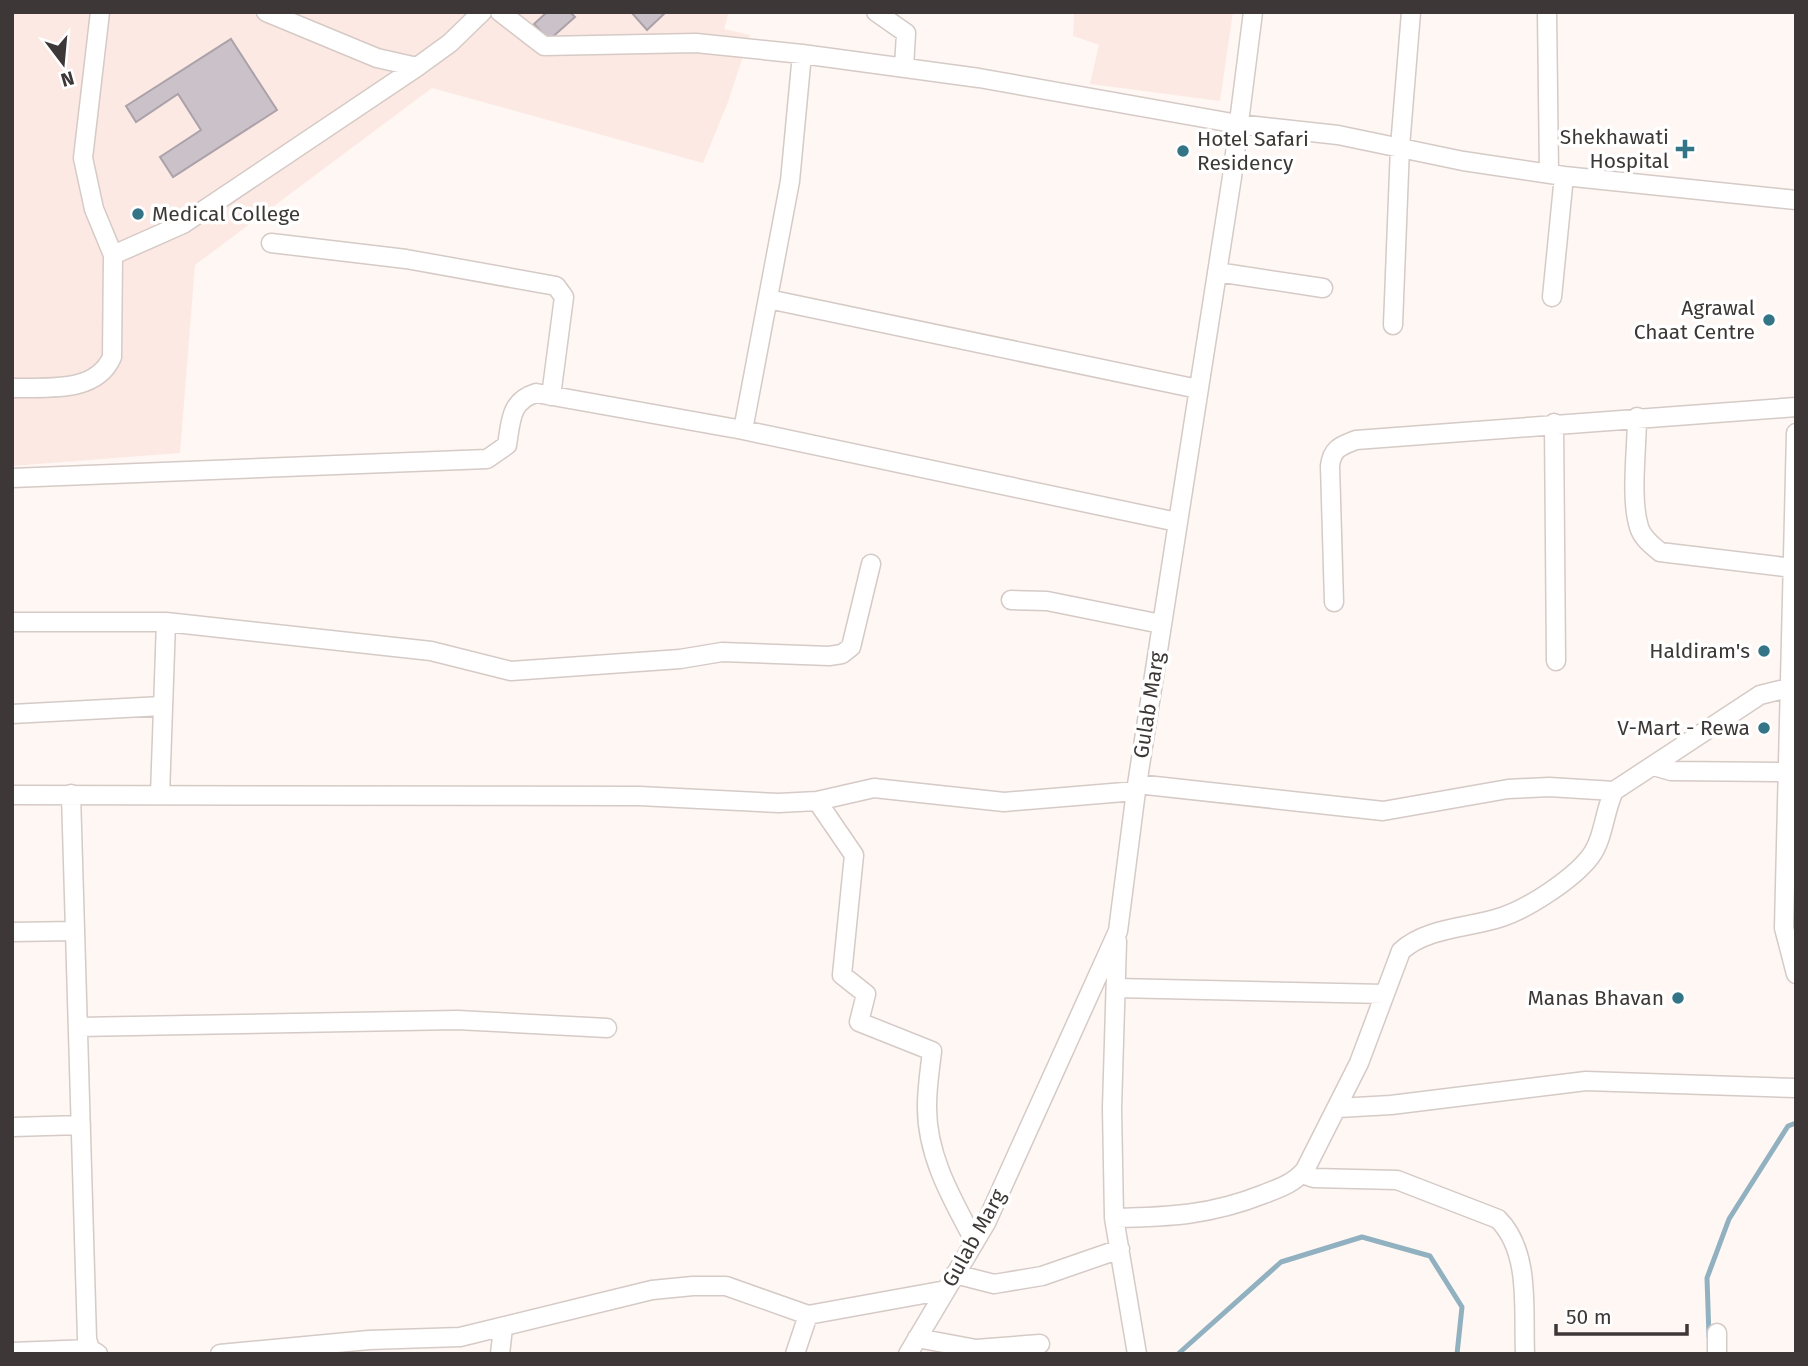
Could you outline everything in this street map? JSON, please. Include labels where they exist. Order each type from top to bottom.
[{"type":"street","points":[[12,388],[76,385],[95,378],[112,357],[113,255],[94,209],[83,158],[100,12]]},
{"type":"street","points":[[267,12],[377,58],[417,67]]},
{"type":"street","points":[[113,255],[183,224],[417,67],[450,43],[482,12]]},
{"type":"street","points":[[500,12],[544,46],[696,43],[802,54],[979,78],[1238,124],[1338,135],[1463,161],[1796,200]]},
{"type":"street","points":[[876,12],[906,33],[904,68]]},
{"type":"street","name":"Gulab Marg","points":[[912,1346],[986,1223],[1118,931],[1136,788],[1217,272],[1253,12]]},
{"type":"street","points":[[1393,326],[1400,147],[1411,12]]},
{"type":"street","points":[[1548,12],[1556,174],[1552,297]]},
{"type":"street","points":[[743,430],[790,181],[802,54]]},
{"type":"street","points":[[271,243],[406,259],[556,286],[564,297],[564,310],[551,396]]},
{"type":"street","points":[[1217,272],[1323,288]]},
{"type":"street","points":[[768,299],[1198,389]]},
{"type":"street","points":[[12,478],[486,459],[507,445],[513,410],[523,397],[536,393],[743,430],[1177,522]]},
{"type":"street","points":[[1334,602],[1330,466],[1331,454],[1338,447],[1356,440],[1554,423],[1796,407]]},
{"type":"street","points":[[1637,418],[1636,506],[1639,528],[1646,541],[1660,552],[1793,568]]},
{"type":"street","points":[[1554,423],[1556,661]]},
{"type":"street","points":[[1796,433],[1793,686],[1784,928],[1796,974]]},
{"type":"street","points":[[12,622],[166,622],[430,651],[511,671],[667,661],[722,653],[829,656],[842,654],[851,646],[871,564]]},
{"type":"street","points":[[1011,600],[1047,601],[1161,624]]},
{"type":"street","points":[[160,795],[166,622]]},
{"type":"street","points":[[1114,1218],[1187,1216],[1214,1211],[1286,1186],[1302,1174],[1338,1108],[1401,951],[1411,941],[1503,917],[1532,903],[1580,869],[1592,855],[1606,807],[1615,791],[1760,695],[1793,686]]},
{"type":"street","points":[[12,714],[162,706]]},
{"type":"street","points":[[1654,766],[1678,771],[1788,772]]},
{"type":"street","points":[[12,795],[639,796],[779,803],[817,801],[874,788],[1004,802],[1136,788],[1383,811],[1508,789],[1549,787],[1615,791]]},
{"type":"street","points":[[12,1352],[94,1352],[81,1125],[71,794]]},
{"type":"street","points":[[817,801],[854,855],[842,975],[866,995],[859,1022],[932,1051],[926,1106],[930,1138],[945,1185],[975,1242]]},
{"type":"street","points":[[12,932],[75,931]]},
{"type":"street","points":[[1118,931],[1112,1108],[1114,1218],[1137,1354]]},
{"type":"street","points":[[1116,988],[1385,994]]},
{"type":"street","points":[[78,1027],[457,1020],[607,1028]]},
{"type":"street","points":[[1338,1108],[1391,1105],[1586,1081],[1796,1088]]},
{"type":"street","points":[[12,1126],[81,1125]]},
{"type":"street","points":[[1302,1174],[1314,1178],[1396,1180],[1432,1191],[1498,1219],[1510,1231],[1518,1248],[1525,1354]]},
{"type":"street","points":[[220,1354],[369,1340],[460,1337],[652,1290],[693,1286],[726,1286],[808,1315],[950,1282],[994,1284],[1042,1276],[1120,1249]]},
{"type":"street","points":[[795,1354],[808,1315]]},
{"type":"street","points":[[500,1354],[503,1328]]},
{"type":"street","points":[[1717,1333],[1717,1354]]},
{"type":"street","points":[[912,1346],[976,1349],[1040,1345]]},
{"type":"shaded area","name":"Medical College","points":[[12,12],[729,12],[724,29],[750,35],[728,102],[703,163],[432,88],[195,265],[180,453],[12,466]]},
{"type":"shaded area","points":[[1074,12],[1233,12],[1220,101],[1090,84],[1099,45],[1073,36]]},
{"type":"building","points":[[547,12],[570,12],[575,17],[549,40],[534,24]]},
{"type":"building","points":[[631,12],[666,12],[647,30]]},
{"type":"building","points":[[231,39],[277,110],[173,177],[160,157],[201,130],[178,94],[136,122],[126,106]]},
{"type":"waterway","points":[[1709,1337],[1707,1278],[1729,1219],[1788,1126],[1796,1123]]},
{"type":"waterway","points":[[1178,1354],[1281,1262],[1362,1237],[1430,1256],[1462,1307],[1457,1354]]},
{"type":"place","name":"Shekhawati Hospital","points":[[1685,149]]},
{"type":"place","name":"Hotel Safari Residency","points":[[1183,151]]},
{"type":"place","name":"Medical College","points":[[138,214]]},
{"type":"place","name":"Agrawal Chaat Centre","points":[[1769,320]]},
{"type":"place","name":"Haldiram's","points":[[1764,651]]},
{"type":"place","name":"V-Mart - Rewa","points":[[1764,728]]},
{"type":"place","name":"Manas Bhavan","points":[[1678,998]]}]
